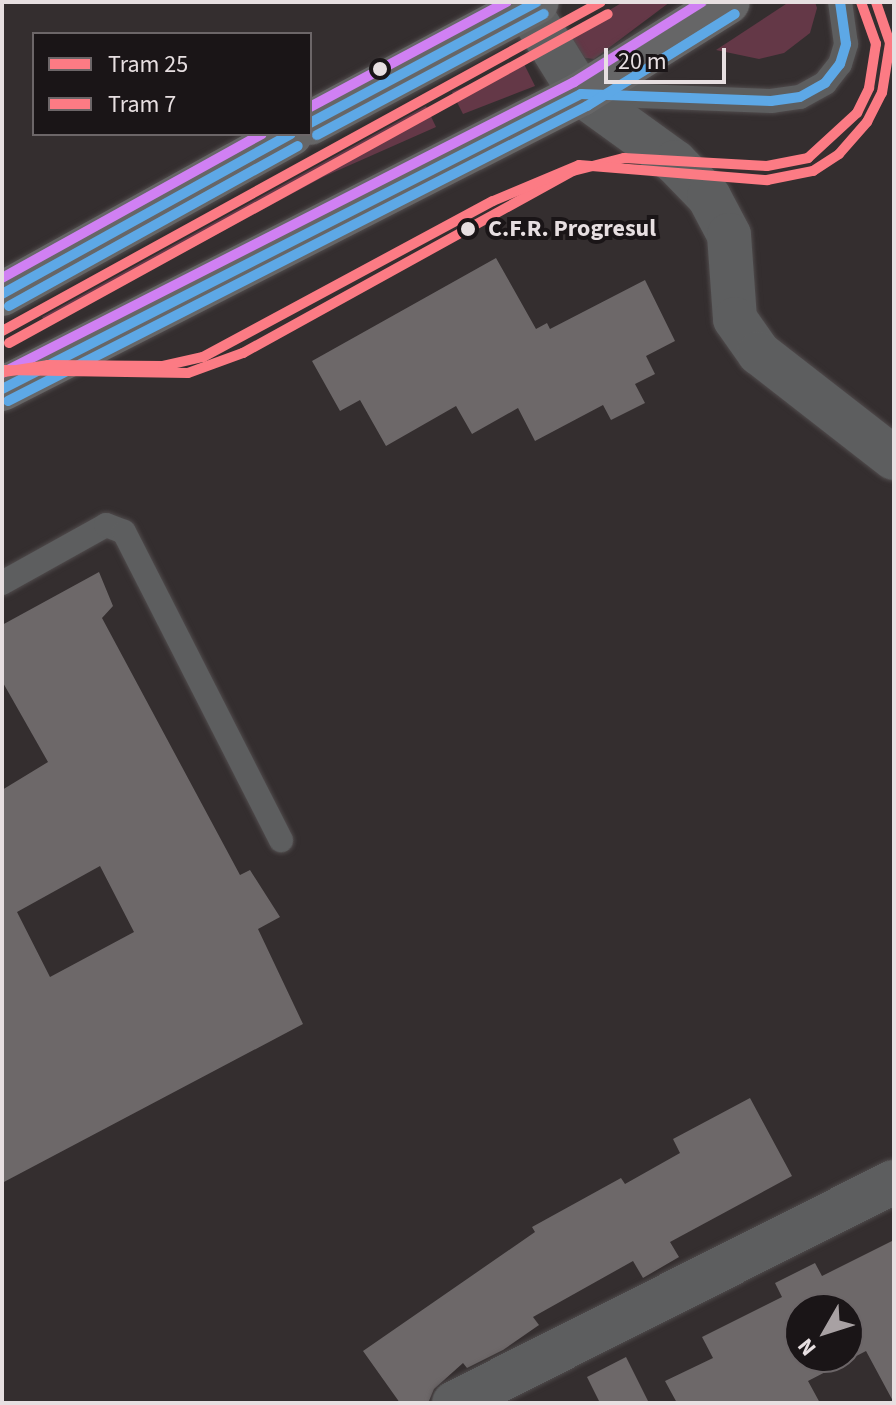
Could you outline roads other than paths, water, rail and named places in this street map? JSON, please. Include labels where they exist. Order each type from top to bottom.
[{"type":"main road","points":[[2,389],[581,94],[728,2]]},
{"type":"main road","points":[[312,122],[532,5]]},
{"type":"main road","points":[[2,294],[287,136]]},
{"type":"street","points":[[532,5],[581,94],[675,162],[709,197],[729,235],[735,319],[759,353],[894,458]]},
{"type":"street","points":[[454,1403],[894,1182]]},
{"type":"lane","points":[[581,94],[771,101],[800,97],[825,83],[840,64],[846,44],[840,2]]},
{"type":"lane","points":[[2,583],[106,525],[124,532],[281,840]]},
{"type":"tram line","name":"25","points":[[2,331],[601,2]]},
{"type":"tram line","name":"25","points":[[2,370],[188,373],[243,353],[573,171],[624,158],[767,166],[808,158],[857,113],[869,88],[876,44],[861,2]]},
{"type":"tram line","name":"7","points":[[4,372],[48,365],[163,366],[203,357],[493,201],[579,165],[767,180],[813,171],[839,154],[867,122],[882,93],[890,43],[876,2]]},
{"type":"tram line","name":"7","points":[[9,343],[608,14]]},
{"type":"place","name":"C.F.R. Progresul","points":[[468,229]]}]
